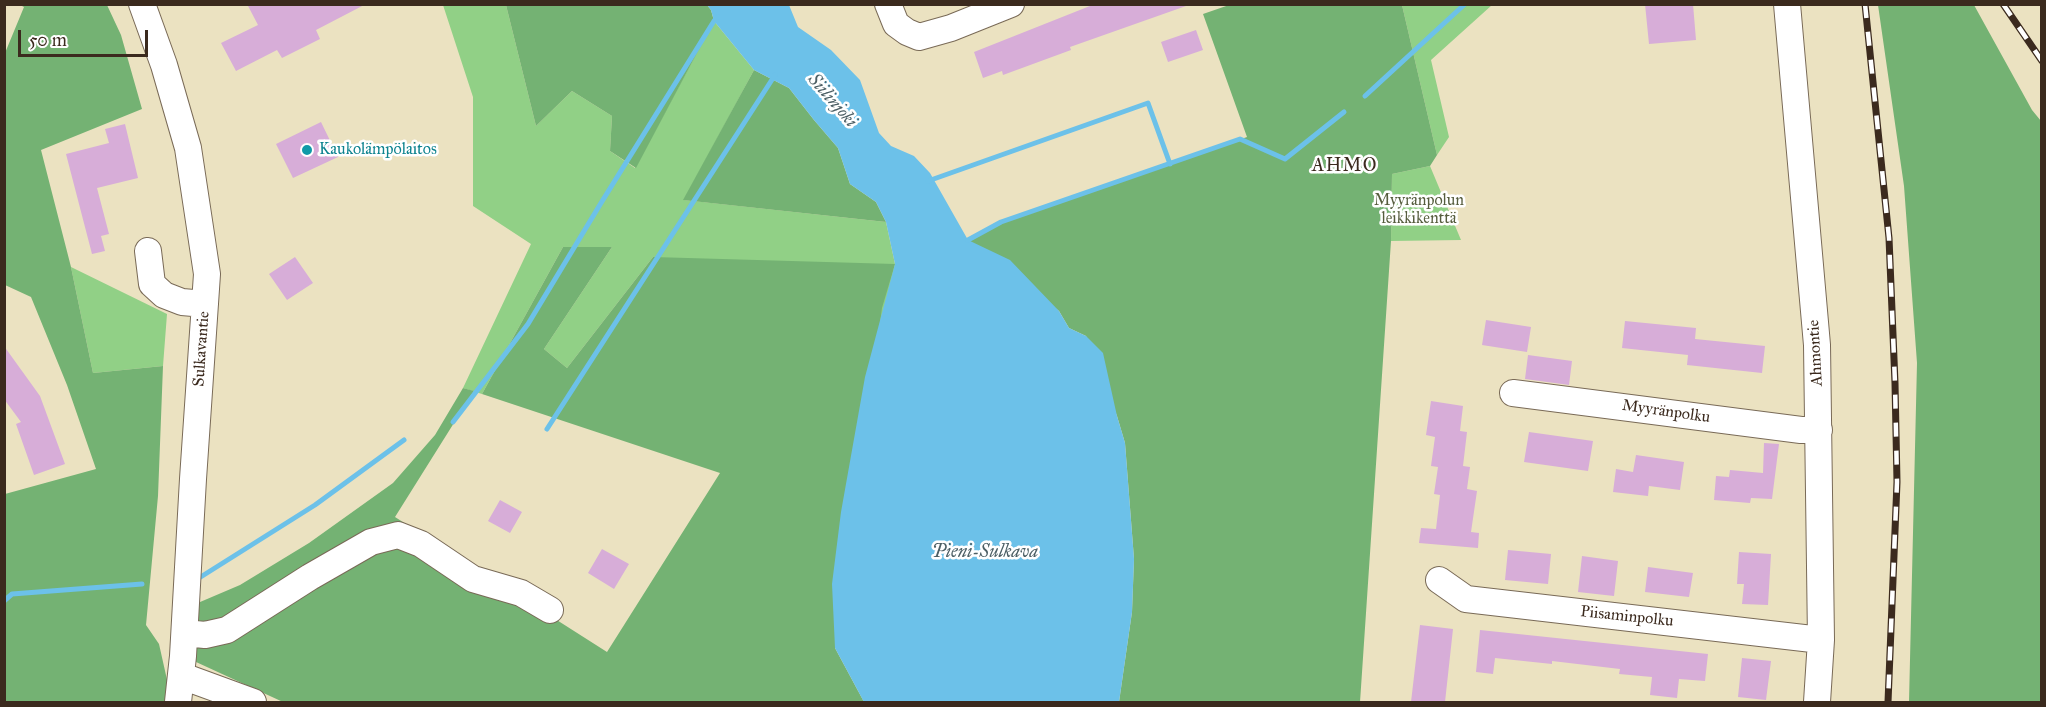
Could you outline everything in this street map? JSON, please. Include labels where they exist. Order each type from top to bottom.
[{"type":"street","name":"Sulkavantie","points":[[142,4],[164,65],[188,148],[207,274],[185,633],[178,702]]},
{"type":"street","points":[[888,4],[896,24],[919,37],[951,28],[1011,4]]},
{"type":"street","name":"Ahmontie","points":[[1786,4],[1817,345],[1821,640],[1817,702]]},
{"type":"street","points":[[148,251],[152,284],[164,295],[182,302],[205,304]]},
{"type":"street","name":"Myyränpolku","points":[[1514,393],[1801,430],[1819,430]]},
{"type":"street","points":[[185,633],[205,635],[227,630],[310,577],[371,542],[398,535],[421,544],[473,579],[521,593],[550,610]]},
{"type":"street","name":"Piisaminpolku","points":[[1439,580],[1466,599],[1821,640]]},
{"type":"street","points":[[182,676],[253,702]]},
{"type":"green space","points":[[1232,4],[1402,5],[1437,155],[1430,166],[1392,174],[1391,241],[1360,702],[1119,702],[1132,612],[1134,559],[1125,443],[1117,416],[1086,336],[1069,328],[1059,311],[968,240],[1001,222],[1247,137],[1203,14]]},
{"type":"green space","points":[[20,5],[107,5],[121,35],[142,109],[41,150],[71,267],[93,373],[163,366],[158,496],[146,625],[159,644],[172,702],[5,702],[5,494],[96,469],[67,385],[31,297],[5,285],[5,53],[24,7]]},
{"type":"green space","points":[[443,5],[506,5],[536,126],[572,91],[612,116],[610,151],[635,168],[714,21],[754,70],[684,200],[886,222],[895,264],[864,702],[653,257],[567,368],[544,349],[612,247],[563,247],[482,394],[463,388],[531,244],[473,206],[473,97]]},
{"type":"green space","points":[[506,5],[707,5],[714,21],[636,168],[610,151],[612,116],[572,91],[536,126]]},
{"type":"green space","points":[[1402,5],[1492,5],[1431,60],[1449,137],[1437,155]]},
{"type":"green space","points":[[1878,5],[1974,5],[2032,110],[2041,121],[2041,702],[1909,702],[1917,363],[1904,186]]},
{"type":"green space","points":[[754,70],[789,88],[838,148],[850,184],[876,202],[886,222],[683,200]]},
{"type":"green space","name":"Myyränpolun leikkikenttä","points":[[1430,166],[1461,240],[1391,241],[1392,174]]},
{"type":"green space","points":[[563,247],[612,247],[544,349],[567,368],[653,257],[895,264],[882,308],[835,648],[864,702],[283,702],[183,656],[186,608],[240,585],[309,543],[393,483],[435,435],[463,388],[474,391],[395,517],[607,652],[720,473],[482,394]]},
{"type":"green space","points":[[71,267],[167,314],[163,366],[93,373]]},
{"type":"water","name":"Pieni-Sulkava","points":[[707,5],[789,5],[798,27],[831,50],[860,80],[879,133],[891,146],[914,156],[930,173],[968,240],[1010,260],[1059,311],[1069,328],[1086,336],[1103,353],[1125,443],[1134,559],[1132,612],[1119,702],[864,702],[835,648],[832,584],[841,512],[865,377],[895,264],[886,222],[876,202],[850,184],[838,148],[789,88],[754,70],[714,21]]},
{"type":"building","points":[[247,4],[366,4],[316,30],[320,39],[282,58],[277,50],[236,71],[221,43],[258,25]]},
{"type":"building","points":[[1095,4],[1186,4],[1186,6],[1070,47],[1071,50],[1003,75],[1002,71],[983,78],[974,52]]},
{"type":"building","points":[[1645,4],[1693,4],[1696,40],[1649,44]]},
{"type":"building","points":[[1196,30],[1203,50],[1168,62],[1161,42]]},
{"type":"building","name":"Kaukolämpölaitos","points":[[321,122],[338,157],[293,178],[276,144]]},
{"type":"building","points":[[125,124],[138,178],[97,188],[109,234],[101,236],[105,251],[92,254],[66,154],[109,143],[105,129]]},
{"type":"building","points":[[295,257],[313,283],[287,300],[269,274]]},
{"type":"building","points":[[1486,320],[1531,327],[1527,352],[1482,345]]},
{"type":"building","points":[[1625,321],[1696,328],[1695,339],[1765,346],[1762,373],[1687,365],[1688,355],[1622,348]]},
{"type":"building","points":[[4,346],[40,396],[65,464],[34,475],[16,424],[21,422],[4,399]]},
{"type":"building","points":[[1528,355],[1572,361],[1569,385],[1525,379]]},
{"type":"building","points":[[1431,401],[1463,406],[1460,431],[1467,432],[1463,466],[1470,467],[1467,489],[1477,491],[1471,532],[1479,533],[1478,548],[1419,543],[1421,528],[1436,529],[1440,495],[1434,494],[1438,467],[1431,466],[1435,437],[1426,435]]},
{"type":"building","points":[[1529,432],[1593,441],[1588,471],[1524,462]]},
{"type":"building","points":[[1764,443],[1779,444],[1772,499],[1751,498],[1750,503],[1714,500],[1716,476],[1729,477],[1730,470],[1763,473]]},
{"type":"building","points":[[1636,455],[1684,462],[1680,490],[1649,486],[1648,496],[1613,492],[1616,469],[1633,472]]},
{"type":"building","points":[[500,500],[522,512],[510,533],[488,521]]},
{"type":"building","points":[[602,549],[629,564],[614,589],[588,573]]},
{"type":"building","points":[[1508,550],[1551,554],[1548,584],[1505,580]]},
{"type":"building","points":[[1739,552],[1771,554],[1768,605],[1742,604],[1744,584],[1737,584]]},
{"type":"building","points":[[1582,556],[1618,561],[1614,596],[1578,592]]},
{"type":"building","points":[[1648,567],[1693,573],[1689,597],[1645,592]]},
{"type":"building","points":[[1420,625],[1453,629],[1445,702],[1411,702]]},
{"type":"building","points":[[1480,630],[1708,654],[1705,681],[1679,679],[1677,698],[1650,695],[1652,677],[1619,674],[1620,669],[1552,661],[1552,664],[1495,658],[1493,674],[1476,672]]},
{"type":"building","points":[[1742,658],[1771,661],[1766,700],[1738,697]]},
{"type":"waterway","points":[[1365,96],[1465,4]]},
{"type":"waterway","points":[[453,422],[528,324],[718,17]]},
{"type":"waterway","points":[[547,429],[775,75]]},
{"type":"waterway","points":[[928,181],[1148,103],[1170,164]]},
{"type":"waterway","points":[[968,240],[1001,222],[1240,139],[1285,159],[1344,112]]},
{"type":"waterway","points":[[199,578],[315,505],[404,440]]},
{"type":"waterway","points":[[4,601],[12,594],[142,584]]},
{"type":"railway","points":[[1865,4],[1889,238],[1895,383],[1897,482],[1888,702]]},
{"type":"railway","points":[[2003,4],[2042,61]]},
{"type":"place","name":"Kaukolämpölaitos","points":[[307,150]]},
{"type":"district","name":"AHMO","points":[[1345,167]]},
{"type":"water label","name":"Siilinjoki","points":[[832,101]]}]
